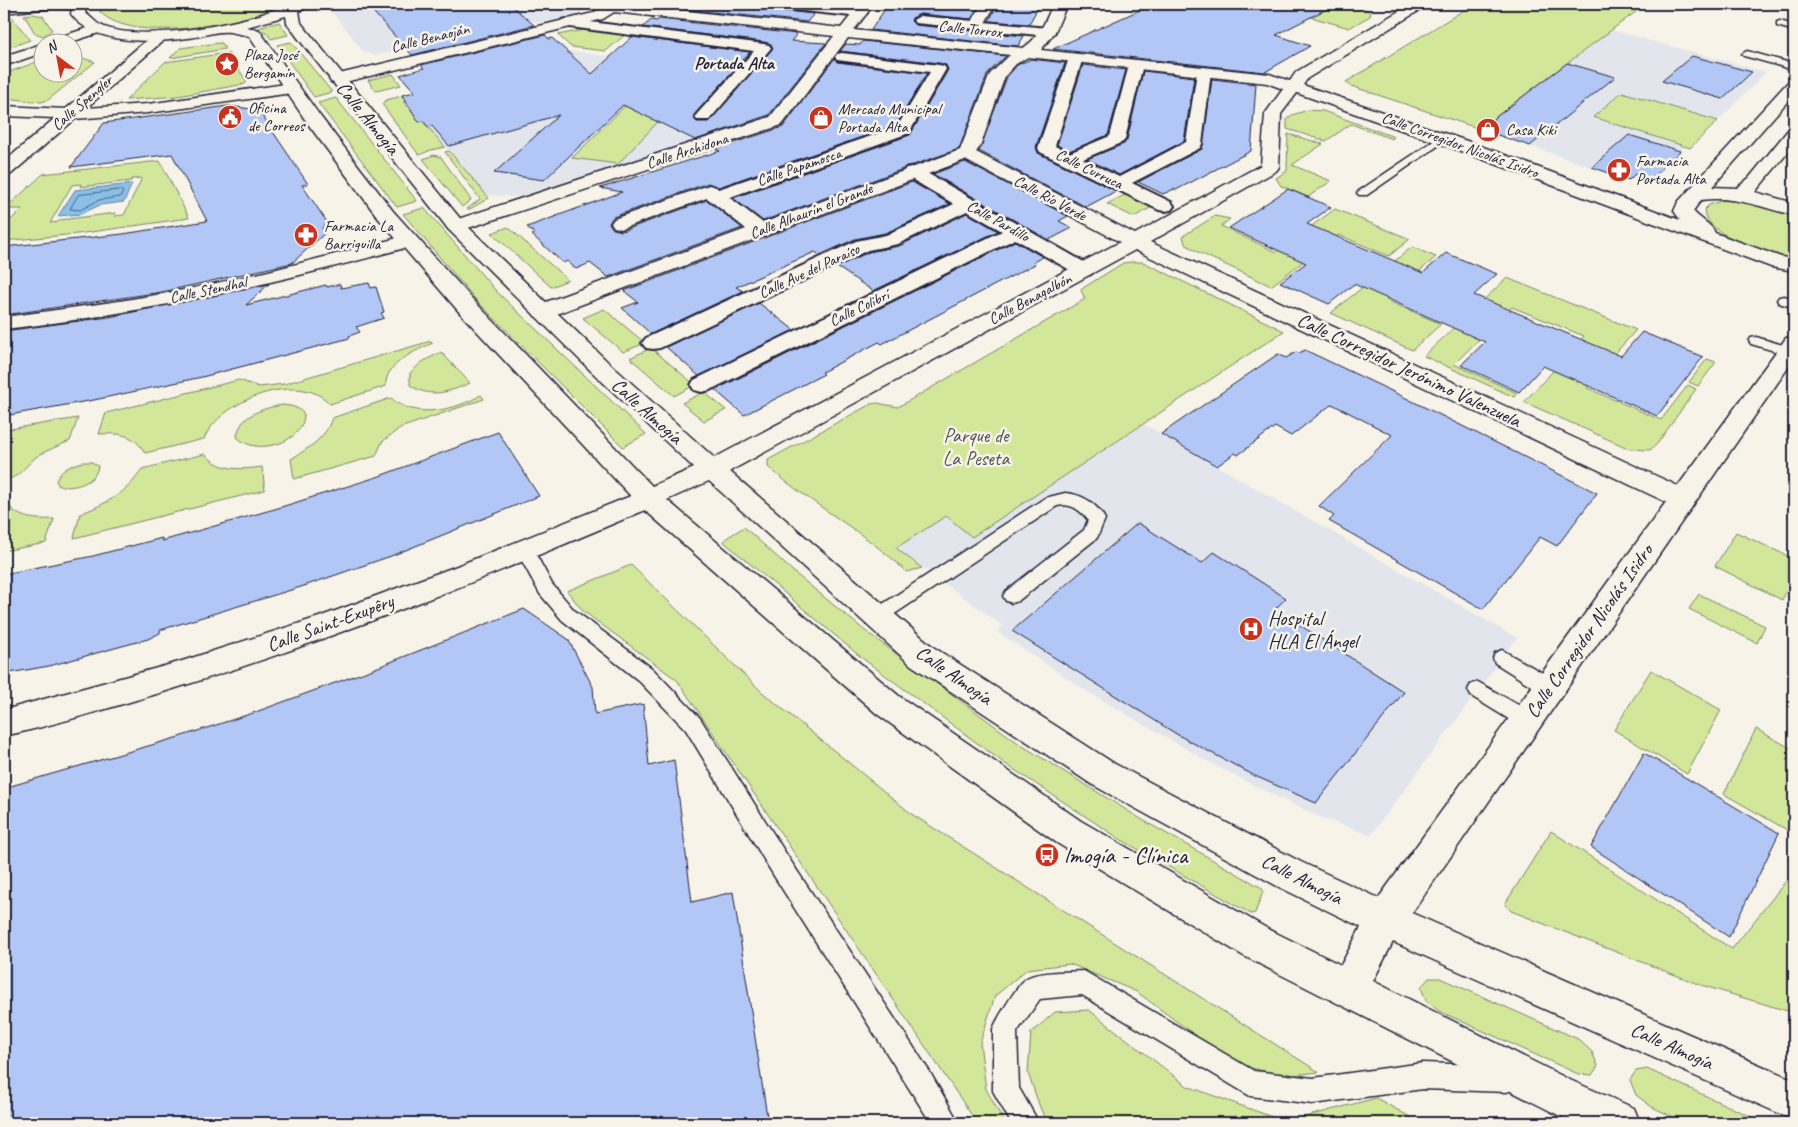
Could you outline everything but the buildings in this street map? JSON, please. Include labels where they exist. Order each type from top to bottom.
[{"type":"street","points":[[4,9],[51,4],[79,4],[78,14],[83,21],[97,29],[125,34],[160,36],[232,28],[298,7]]},
{"type":"street","points":[[776,4],[863,8]]},
{"type":"street","points":[[907,40],[929,4]]},
{"type":"street","points":[[976,25],[989,4]]},
{"type":"street","points":[[966,154],[971,147],[998,74],[1011,61],[1038,45],[1048,32],[1060,4]]},
{"type":"street","name":"Calle Torrox","points":[[615,6],[662,8],[845,34],[1204,72],[1269,80],[1292,87]]},
{"type":"street","name":"Calle Benaoján","points":[[337,79],[598,16],[615,6]]},
{"type":"street","name":"Calle Almogía","points":[[298,7],[294,23],[456,226],[600,367],[712,470],[922,656],[1103,774],[1289,874],[1385,920],[1794,1100]]},
{"type":"street","points":[[1391,7],[1413,8]]},
{"type":"street","name":"Calle Archidona","points":[[456,226],[776,121],[845,34],[863,8]]},
{"type":"street","points":[[1292,87],[1302,75],[1413,8]]},
{"type":"street","points":[[920,20],[1048,32]]},
{"type":"street","points":[[567,23],[764,48],[703,117]]},
{"type":"street","points":[[232,28],[254,33],[292,88],[386,215],[468,308],[648,498],[888,705],[1069,832],[1256,942],[1556,1094],[1619,1123]]},
{"type":"street","points":[[82,34],[97,29]]},
{"type":"street","name":"Calle Spengler","points":[[4,171],[160,36]]},
{"type":"street","points":[[4,61],[32,51]]},
{"type":"street","name":"Calle Papamosca","points":[[621,223],[709,191],[716,196],[903,130],[939,69],[842,57]]},
{"type":"street","name":"Calle Curruca","points":[[1076,58],[1046,148],[1164,206]]},
{"type":"street","points":[[1069,159],[1116,139],[1136,65]]},
{"type":"street","points":[[1118,184],[1194,144],[1204,72]]},
{"type":"street","name":"Calle Corregidor Nicolás Isidro","points":[[1292,87],[1628,205],[1786,264],[1794,275]]},
{"type":"street","name":"Calle Benagalbón","points":[[648,498],[712,470],[1084,270],[1270,167],[1273,114],[1292,87]]},
{"type":"street","points":[[4,111],[68,114],[175,106],[292,88]]},
{"type":"street","points":[[1690,200],[1790,95]]},
{"type":"street","points":[[1743,193],[1755,182],[1794,134]]},
{"type":"street","name":"Calle Alhaurín el Grande","points":[[544,311],[912,172],[966,154]]},
{"type":"street","name":"Calle Río Verde","points":[[966,154],[1135,242]]},
{"type":"street","name":"Calle Pardillo","points":[[912,172],[1084,270]]},
{"type":"street","name":"Calle Corregidor Nicolás Isidro","points":[[1628,205],[1690,200],[1714,192],[1743,193],[1794,209]]},
{"type":"street","points":[[716,196],[760,230]]},
{"type":"street","name":"Calle Corregidor Nicolás Isidro","points":[[1690,200],[1683,211],[1691,222],[1720,240]]},
{"type":"street","name":"Calle Ave del Paraíso","points":[[653,343],[863,245],[891,240],[968,204]]},
{"type":"street","name":"Calle Colibrí","points":[[702,385],[1016,231]]},
{"type":"street","name":"Calle Stendhal","points":[[4,323],[90,312],[223,287],[329,263],[409,241]]},
{"type":"street","name":"Calle Corregidor Jerónimo Valenzuela","points":[[1135,242],[1682,499]]},
{"type":"street","name":"Calle Corregidor Nicolás Isidro","points":[[1349,988],[1385,920],[1791,347]]},
{"type":"street","name":"Calle Saint-Exupêry","points":[[4,723],[106,697],[284,641],[525,550],[648,498]]},
{"type":"lane","points":[[1780,24],[1794,28]]},
{"type":"lane","points":[[1747,54],[1794,66]]},
{"type":"lane","points":[[1363,193],[1441,139]]},
{"type":"lane","points":[[1756,341],[1791,347]]},
{"type":"lane","points":[[878,616],[1051,502],[1062,498],[1074,500],[1088,507],[1097,519],[1091,534],[1012,596]]},
{"type":"lane","points":[[525,550],[546,589],[568,615],[646,675],[693,724],[782,868],[919,1078],[946,1123]]},
{"type":"lane","points":[[1502,658],[1550,687]]},
{"type":"lane","points":[[1478,690],[1527,720]]},
{"type":"lane","points":[[1026,1123],[1006,1091],[1005,1029],[1033,987],[1084,983],[1250,1083],[1313,1091],[1423,1076],[1503,1078],[1556,1094]]},
{"type":"shaded area","points":[[338,4],[598,4],[576,15],[539,23],[528,20],[374,56],[362,50],[330,9]]},
{"type":"shaded area","points":[[1611,30],[1766,72],[1718,121],[1622,92],[1593,118],[1685,147],[1651,180],[1635,174],[1629,180],[1480,129]]},
{"type":"shaded area","points":[[568,51],[693,66],[662,99],[723,129],[697,140],[518,197],[486,195],[428,127],[466,116],[445,81]]},
{"type":"shaded area","name":"Hospital HLA El Ángel","points":[[1144,424],[1517,638],[1371,835],[1322,818],[1269,793],[1212,764],[1085,690],[997,632],[1003,626],[896,548],[946,515],[972,536]]},
{"type":"green space","points":[[99,4],[167,4],[191,7],[222,4],[289,4],[271,11],[220,23],[192,28],[164,29],[139,28],[116,22],[100,12]]},
{"type":"green space","points":[[1335,4],[1358,6],[1371,13],[1370,16],[1349,28],[1311,17]]},
{"type":"green space","points":[[1474,4],[1646,4],[1480,129],[1351,86],[1346,82]]},
{"type":"green space","points":[[24,15],[43,16],[52,30],[49,32],[34,32]]},
{"type":"green space","points":[[12,17],[30,40],[4,49],[4,18]]},
{"type":"green space","points":[[279,22],[288,35],[271,39],[266,32],[255,29]]},
{"type":"green space","points":[[588,29],[626,34],[606,51],[571,47],[558,35]]},
{"type":"green space","points":[[291,42],[332,92],[314,97],[277,45]]},
{"type":"green space","points":[[222,43],[225,49],[170,58],[180,48]]},
{"type":"green space","points":[[228,53],[247,82],[245,84],[178,96],[126,100],[165,62]]},
{"type":"green space","points":[[82,58],[95,62],[82,73]]},
{"type":"green space","points":[[32,64],[32,82],[70,82],[48,100],[41,102],[4,98],[4,74]]},
{"type":"green space","points":[[393,74],[401,85],[376,91],[368,80]]},
{"type":"green space","points":[[1622,92],[1718,121],[1690,148],[1593,117]]},
{"type":"green space","points":[[402,96],[406,101],[403,102],[410,106],[420,122],[423,121],[445,147],[419,155],[382,104],[386,100]]},
{"type":"green space","points":[[336,98],[417,201],[397,207],[318,103]]},
{"type":"green space","points":[[630,101],[672,107],[618,164],[572,158]]},
{"type":"green space","points":[[1308,110],[1323,111],[1394,137],[1392,139],[1351,124],[1326,141],[1287,129],[1287,119],[1292,115]]},
{"type":"green space","points":[[1288,134],[1323,144],[1292,165],[1331,181],[1308,197],[1281,186],[1276,178],[1287,171]]},
{"type":"green space","points":[[449,151],[489,198],[467,209],[480,199],[445,152]]},
{"type":"green space","points":[[434,155],[441,157],[471,200],[462,207],[423,159]]},
{"type":"green space","points":[[160,161],[189,218],[77,234],[4,241],[4,219],[12,219],[22,209],[5,209],[43,174]],"holes":[[[142,178],[124,215],[115,216],[116,213],[50,223],[72,185],[81,184],[80,187]]]},
{"type":"green space","points":[[1127,194],[1154,206],[1134,217],[1107,204]]},
{"type":"green space","points":[[1723,200],[1757,204],[1794,216],[1794,260],[1741,242],[1727,236],[1716,228],[1707,220],[1704,210],[1709,205]]},
{"type":"green space","points":[[424,208],[497,292],[646,434],[623,447],[476,300],[403,214]]},
{"type":"green space","points":[[1335,209],[1410,239],[1389,256],[1339,235],[1324,246],[1299,235]]},
{"type":"green space","points":[[1215,216],[1230,219],[1221,226],[1276,252],[1296,238],[1321,248],[1271,286],[1185,244],[1183,236]]},
{"type":"green space","points":[[508,227],[568,280],[551,287],[492,233]]},
{"type":"green space","points":[[1412,247],[1436,257],[1386,300],[1441,324],[1412,350],[1331,313]]},
{"type":"green space","name":"Parque de La Peseta","points":[[1143,262],[1284,331],[972,537],[946,516],[896,548],[922,568],[907,572],[874,544],[802,494],[768,467],[768,460],[871,404],[877,403],[898,407],[1085,299],[1081,290],[1083,288],[1123,263]]},
{"type":"green space","points":[[1507,278],[1636,330],[1603,367],[1570,353],[1584,336],[1512,307],[1454,364],[1517,393],[1514,397],[1424,356]]},
{"type":"green space","points":[[604,309],[645,343],[623,352],[583,318]]},
{"type":"green space","points":[[431,341],[433,343],[403,359],[390,371],[386,386],[330,404],[317,394],[300,389],[261,394],[243,402],[226,413],[212,425],[204,439],[145,453],[131,438],[114,434],[99,434],[106,413],[239,380],[259,387],[284,384]]},
{"type":"green space","points":[[651,348],[695,385],[674,396],[630,358]]},
{"type":"green space","points":[[441,352],[470,383],[440,393],[425,392],[410,385],[410,373],[422,362]]},
{"type":"green space","points":[[1567,356],[1600,370],[1587,388],[1661,420],[1688,385],[1696,389],[1657,444],[1650,450],[1630,449],[1524,402]]},
{"type":"green space","points":[[1707,359],[1716,362],[1698,386],[1689,382]]},
{"type":"green space","points":[[704,392],[726,410],[704,421],[682,403]]},
{"type":"green space","points":[[481,395],[484,399],[400,428],[382,442],[376,456],[294,479],[291,459],[321,437],[332,418],[391,398],[401,405],[423,411],[460,405]]},
{"type":"green space","points":[[283,405],[295,407],[304,414],[302,424],[296,433],[288,439],[278,444],[255,446],[245,443],[237,437],[242,423],[247,418],[268,408]]},
{"type":"green space","points":[[78,418],[70,441],[36,457],[17,475],[4,480],[4,430]]},
{"type":"green space","points":[[205,454],[217,464],[231,468],[262,467],[265,490],[74,538],[80,514],[115,497],[130,485],[142,469]]},
{"type":"green space","points":[[83,462],[92,462],[98,466],[89,481],[71,487],[59,486],[56,481],[61,473],[71,466]]},
{"type":"green space","points":[[4,499],[6,499],[14,511],[26,517],[54,519],[46,543],[4,551]]},
{"type":"green space","points":[[744,527],[796,574],[864,630],[1021,745],[1141,819],[1262,888],[1263,892],[1255,913],[1251,914],[1120,839],[1004,763],[862,658],[724,542],[725,539]]},
{"type":"green space","points":[[1736,532],[1794,559],[1794,577],[1782,600],[1715,566]]},
{"type":"green space","points":[[631,565],[762,692],[913,815],[1319,1072],[1286,1076],[1234,1064],[1137,992],[1070,964],[1027,969],[995,996],[980,1043],[986,1089],[1005,1123],[977,1123],[677,680],[583,611],[567,591]]},
{"type":"green space","points":[[1699,594],[1765,626],[1757,643],[1689,609]]},
{"type":"green space","points":[[1651,670],[1721,710],[1687,774],[1614,730]]},
{"type":"green space","points":[[1756,729],[1794,750],[1794,834],[1724,794]]},
{"type":"green space","points":[[1551,831],[1732,949],[1794,871],[1794,1013],[1701,985],[1511,911],[1505,904]]},
{"type":"green space","points":[[1429,978],[1440,978],[1578,1039],[1592,1052],[1598,1066],[1592,1075],[1578,1074],[1439,1011],[1426,1001],[1421,987]]},
{"type":"green space","points":[[1089,1010],[1187,1086],[1286,1122],[1376,1098],[1421,1123],[1049,1123],[1041,1110],[1028,1073],[1031,1033],[1055,1012]]},
{"type":"green space","points":[[1647,1069],[1765,1123],[1686,1123],[1652,1107],[1636,1095],[1630,1080],[1636,1071]]},
{"type":"water","points":[[132,184],[124,202],[100,205],[81,214],[58,216],[75,190]]},
{"type":"place","name":"Plaza José Bergamín","points":[[227,64]]},
{"type":"place","name":"Oficina de Correos","points":[[230,117]]},
{"type":"place","name":"Mercado Municipal Portada Alta","points":[[821,118]]},
{"type":"place","name":"Casa Kiki","points":[[1488,130]]},
{"type":"place","name":"Farmacia Portada Alta","points":[[1619,170]]},
{"type":"place","name":"Farmacia La Barriguilla","points":[[306,235]]},
{"type":"place","name":"Hospital HLA El Ángel","points":[[1251,629]]},
{"type":"place","name":"lmogía - Clínica","points":[[1047,855]]},
{"type":"district","name":"Portada Alta","points":[[734,63]]}]
